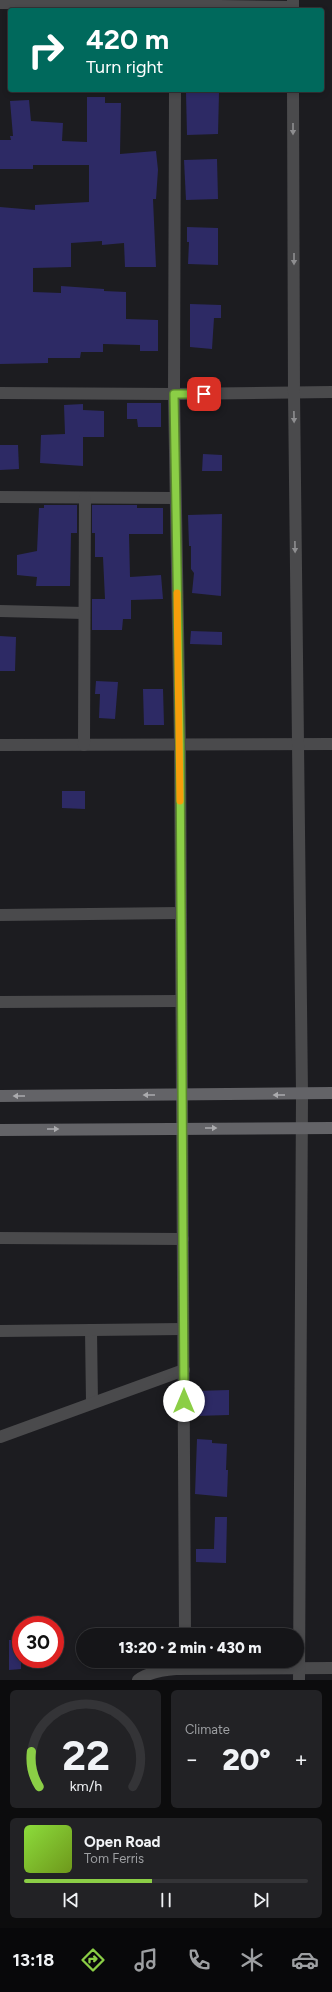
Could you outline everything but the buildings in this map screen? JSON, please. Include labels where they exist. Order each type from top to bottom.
[{"type":"main road","points":[[0,1096],[332,1093]]},
{"type":"main road","points":[[0,1130],[332,1128]]},
{"type":"street","points":[[0,2],[176,8],[293,6]]},
{"type":"street","points":[[175,92],[174,394],[180,744],[180,1001],[182,1095],[185,1628]]},
{"type":"street","points":[[293,92],[294,393],[302,1094],[299,1674]]},
{"type":"street","points":[[0,393],[174,394],[332,392]]},
{"type":"street","points":[[0,497],[175,498]]},
{"type":"street","points":[[84,745],[85,498]]},
{"type":"street","points":[[0,612],[84,613]]},
{"type":"street","points":[[0,745],[332,744]]},
{"type":"street","points":[[0,915],[180,913]]},
{"type":"street","points":[[0,1002],[180,1001]]},
{"type":"street","points":[[0,1238],[183,1239]]},
{"type":"street","points":[[0,1331],[183,1329]]},
{"type":"street","points":[[91,1330],[92,1403]]},
{"type":"street","points":[[0,1437],[184,1370]]},
{"type":"street","points":[[138,1680],[145,1675],[170,1668]]},
{"type":"street","points":[[223,1668],[299,1674],[332,1668]]},
{"type":"slow traffic","points":[[177,593],[180,801]]},
{"type":"route","points":[[184,1401],[180,744],[174,394],[204,394]]}]
